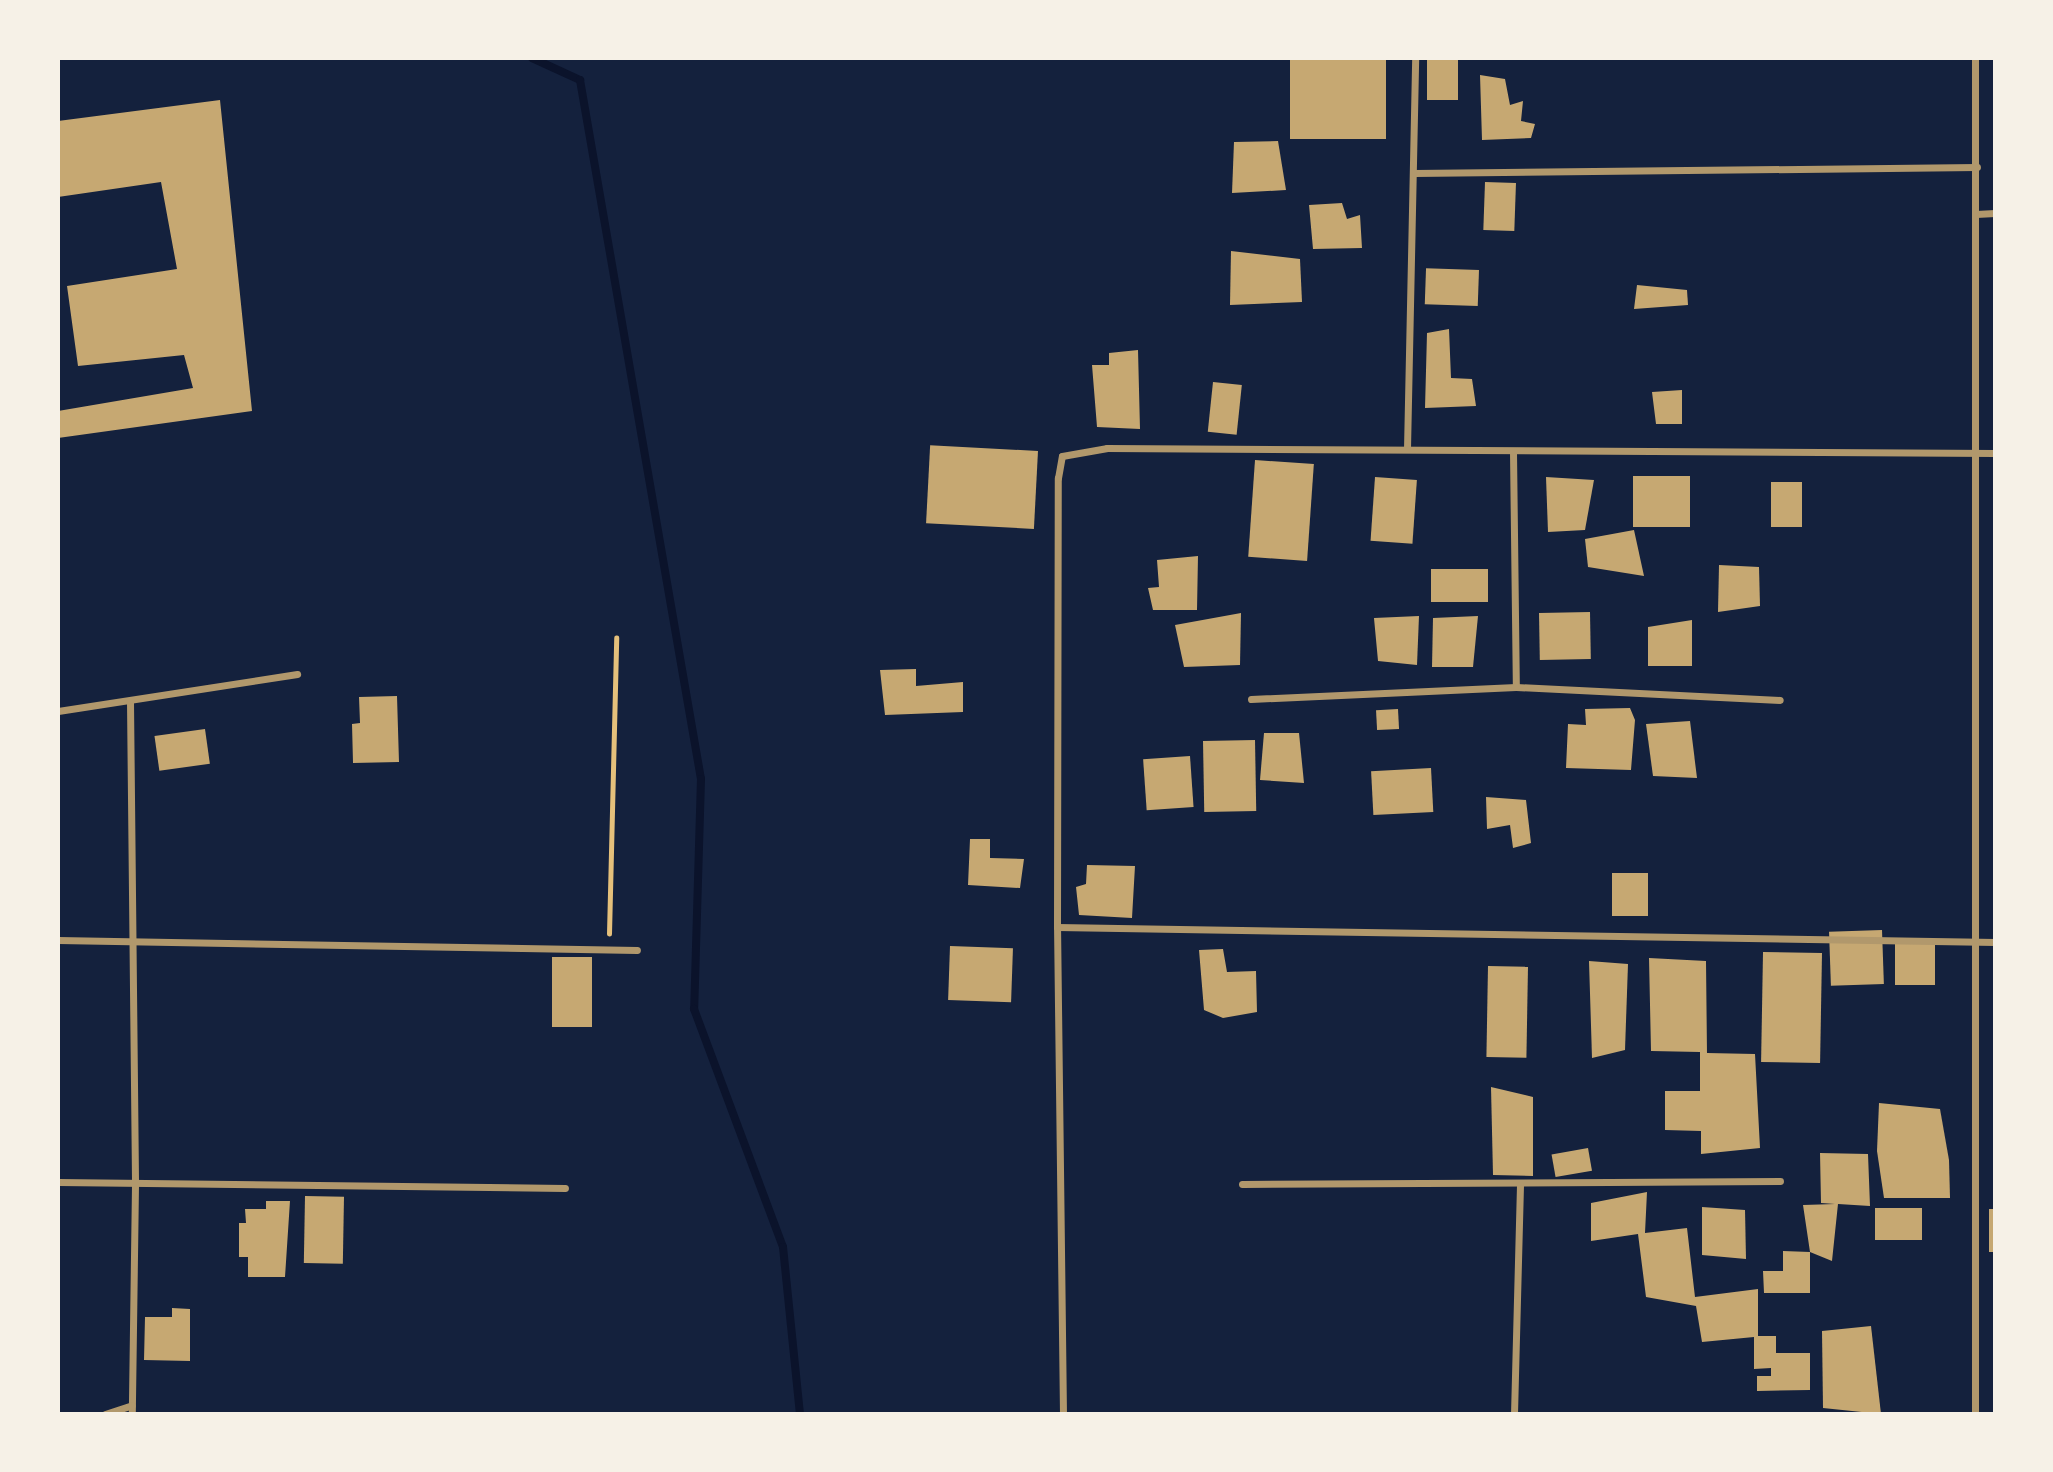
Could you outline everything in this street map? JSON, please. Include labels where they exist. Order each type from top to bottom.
[{"type":"street","points":[[1407,449],[1415,58]]},
{"type":"street","points":[[1975,58],[1975,1414]]},
{"type":"street","points":[[1414,173],[1977,167]]},
{"type":"street","points":[[1976,214],[1995,213]]},
{"type":"street","points":[[1063,1414],[1057,927],[1058,478],[1062,456],[1107,448],[1995,453]]},
{"type":"street","points":[[1513,452],[1516,687]]},
{"type":"street","points":[[58,711],[298,674]]},
{"type":"street","points":[[1251,699],[1516,687],[1780,700]]},
{"type":"street","points":[[105,1414],[132,1410],[135,1185],[130,702]]},
{"type":"street","points":[[1057,927],[1995,942]]},
{"type":"street","points":[[58,940],[637,950]]},
{"type":"street","points":[[1242,1184],[1520,1185],[1780,1181]]},
{"type":"street","points":[[58,1182],[565,1188]]},
{"type":"street","points":[[1514,1414],[1520,1185]]},
{"type":"path","points":[[609,949],[616,638]]},
{"type":"building","points":[[1290,58],[1386,58],[1386,139],[1290,139]]},
{"type":"building","points":[[1427,58],[1458,58],[1458,100],[1427,100]]},
{"type":"building","points":[[1480,75],[1505,79],[1510,105],[1523,101],[1521,121],[1535,124],[1531,138],[1482,140]]},
{"type":"building","points":[[220,100],[252,411],[58,438],[58,411],[193,388],[184,355],[78,366],[67,286],[177,269],[161,182],[58,197],[58,121]]},
{"type":"building","points":[[1278,141],[1286,190],[1232,193],[1234,142]]},
{"type":"building","points":[[1485,182],[1516,183],[1514,231],[1483,230]]},
{"type":"building","points":[[1342,203],[1347,219],[1360,215],[1362,248],[1313,249],[1309,205]]},
{"type":"building","points":[[1231,251],[1300,259],[1302,302],[1230,305]]},
{"type":"building","points":[[1426,268],[1479,270],[1478,306],[1425,304]]},
{"type":"building","points":[[1637,285],[1687,290],[1688,305],[1634,309]]},
{"type":"building","points":[[1449,329],[1451,378],[1472,379],[1476,406],[1425,408],[1427,333]]},
{"type":"building","points":[[1138,350],[1140,429],[1097,427],[1092,365],[1109,365],[1109,353]]},
{"type":"building","points":[[1213,382],[1242,385],[1237,435],[1208,432]]},
{"type":"building","points":[[1682,390],[1682,424],[1656,424],[1652,392]]},
{"type":"building","points":[[930,445],[1038,451],[1034,529],[926,523]]},
{"type":"building","points":[[1255,460],[1314,464],[1307,561],[1248,557]]},
{"type":"building","points":[[1633,476],[1690,476],[1690,527],[1633,527]]},
{"type":"building","points":[[1375,477],[1417,480],[1412,544],[1371,541]]},
{"type":"building","points":[[1546,477],[1594,480],[1585,530],[1548,532]]},
{"type":"building","points":[[1771,482],[1802,482],[1802,527],[1771,527]]},
{"type":"building","points":[[1634,530],[1644,576],[1588,567],[1585,539]]},
{"type":"building","points":[[1198,556],[1197,610],[1153,610],[1148,588],[1159,587],[1157,560]]},
{"type":"building","points":[[1719,565],[1759,567],[1760,606],[1718,612]]},
{"type":"building","points":[[1431,569],[1488,569],[1488,602],[1431,602]]},
{"type":"building","points":[[1590,612],[1591,659],[1540,660],[1539,613]]},
{"type":"building","points":[[1241,613],[1240,665],[1184,667],[1175,625]]},
{"type":"building","points":[[1419,616],[1417,665],[1378,661],[1374,618]]},
{"type":"building","points":[[1478,616],[1473,667],[1432,667],[1433,618]]},
{"type":"building","points":[[1692,620],[1692,666],[1648,666],[1648,627]]},
{"type":"building","points":[[916,669],[916,686],[963,682],[963,712],[885,715],[880,670]]},
{"type":"building","points":[[397,696],[399,762],[353,763],[352,724],[360,723],[359,697]]},
{"type":"building","points":[[1630,708],[1635,720],[1631,770],[1566,768],[1568,724],[1586,725],[1585,709]]},
{"type":"building","points":[[1398,709],[1399,729],[1377,730],[1376,710]]},
{"type":"building","points":[[1690,721],[1697,778],[1653,776],[1646,724]]},
{"type":"building","points":[[205,729],[210,764],[159,771],[154,736]]},
{"type":"building","points":[[1264,733],[1299,733],[1304,783],[1260,780]]},
{"type":"building","points":[[1255,740],[1256,811],[1204,812],[1203,741]]},
{"type":"building","points":[[1190,756],[1194,807],[1147,810],[1143,759]]},
{"type":"building","points":[[1431,768],[1433,812],[1373,815],[1371,771]]},
{"type":"building","points":[[1486,797],[1526,800],[1531,843],[1513,848],[1510,825],[1487,829]]},
{"type":"building","points":[[970,839],[990,839],[990,858],[1024,859],[1020,888],[968,885]]},
{"type":"building","points":[[1087,865],[1135,866],[1132,918],[1079,915],[1076,887],[1086,884]]},
{"type":"building","points":[[1612,873],[1648,873],[1648,916],[1612,916]]},
{"type":"building","points":[[1882,930],[1884,984],[1831,986],[1829,932]]},
{"type":"building","points":[[1895,941],[1935,941],[1935,985],[1895,985]]},
{"type":"building","points":[[950,946],[1013,948],[1011,1002],[948,1000]]},
{"type":"building","points":[[1223,949],[1227,972],[1256,971],[1257,1012],[1223,1018],[1204,1010],[1199,950]]},
{"type":"building","points":[[1763,952],[1822,953],[1820,1063],[1761,1062]]},
{"type":"building","points":[[552,957],[592,957],[592,1027],[552,1027]]},
{"type":"building","points":[[1649,958],[1706,961],[1707,1053],[1755,1054],[1760,1148],[1701,1154],[1701,1131],[1665,1130],[1665,1091],[1700,1091],[1700,1052],[1651,1051]]},
{"type":"building","points":[[1589,961],[1628,964],[1625,1050],[1592,1058]]},
{"type":"building","points":[[1488,966],[1528,967],[1526,1058],[1486,1057]]},
{"type":"building","points":[[1491,1087],[1533,1097],[1533,1176],[1493,1175]]},
{"type":"building","points":[[1879,1103],[1940,1109],[1949,1160],[1950,1198],[1884,1198],[1877,1151]]},
{"type":"building","points":[[1588,1148],[1592,1171],[1556,1177],[1552,1154]]},
{"type":"building","points":[[1820,1153],[1868,1154],[1870,1206],[1838,1204],[1832,1261],[1810,1252],[1803,1205],[1835,1204],[1821,1203]]},
{"type":"building","points":[[1647,1192],[1645,1233],[1687,1228],[1695,1297],[1758,1289],[1758,1336],[1776,1336],[1776,1353],[1810,1353],[1810,1390],[1757,1391],[1757,1376],[1771,1376],[1771,1368],[1754,1369],[1754,1337],[1702,1342],[1696,1306],[1646,1297],[1638,1234],[1591,1241],[1591,1203]]},
{"type":"building","points":[[305,1196],[344,1197],[343,1264],[304,1263]]},
{"type":"building","points":[[266,1201],[290,1201],[285,1277],[248,1277],[248,1257],[239,1257],[239,1223],[246,1223],[245,1209],[266,1209]]},
{"type":"building","points":[[1702,1207],[1745,1210],[1746,1259],[1702,1255]]},
{"type":"building","points":[[1875,1208],[1922,1208],[1922,1240],[1875,1240]]},
{"type":"building","points":[[1989,1209],[1995,1209],[1995,1252],[1989,1252]]},
{"type":"building","points":[[1783,1251],[1810,1252],[1810,1293],[1764,1293],[1763,1271],[1783,1271]]},
{"type":"building","points":[[172,1308],[190,1309],[190,1361],[144,1360],[145,1317],[172,1317]]},
{"type":"building","points":[[1871,1326],[1881,1414],[1823,1408],[1822,1331]]},
{"type":"waterway","points":[[532,58],[580,80],[701,779],[694,1009],[783,1247],[800,1414]]}]
